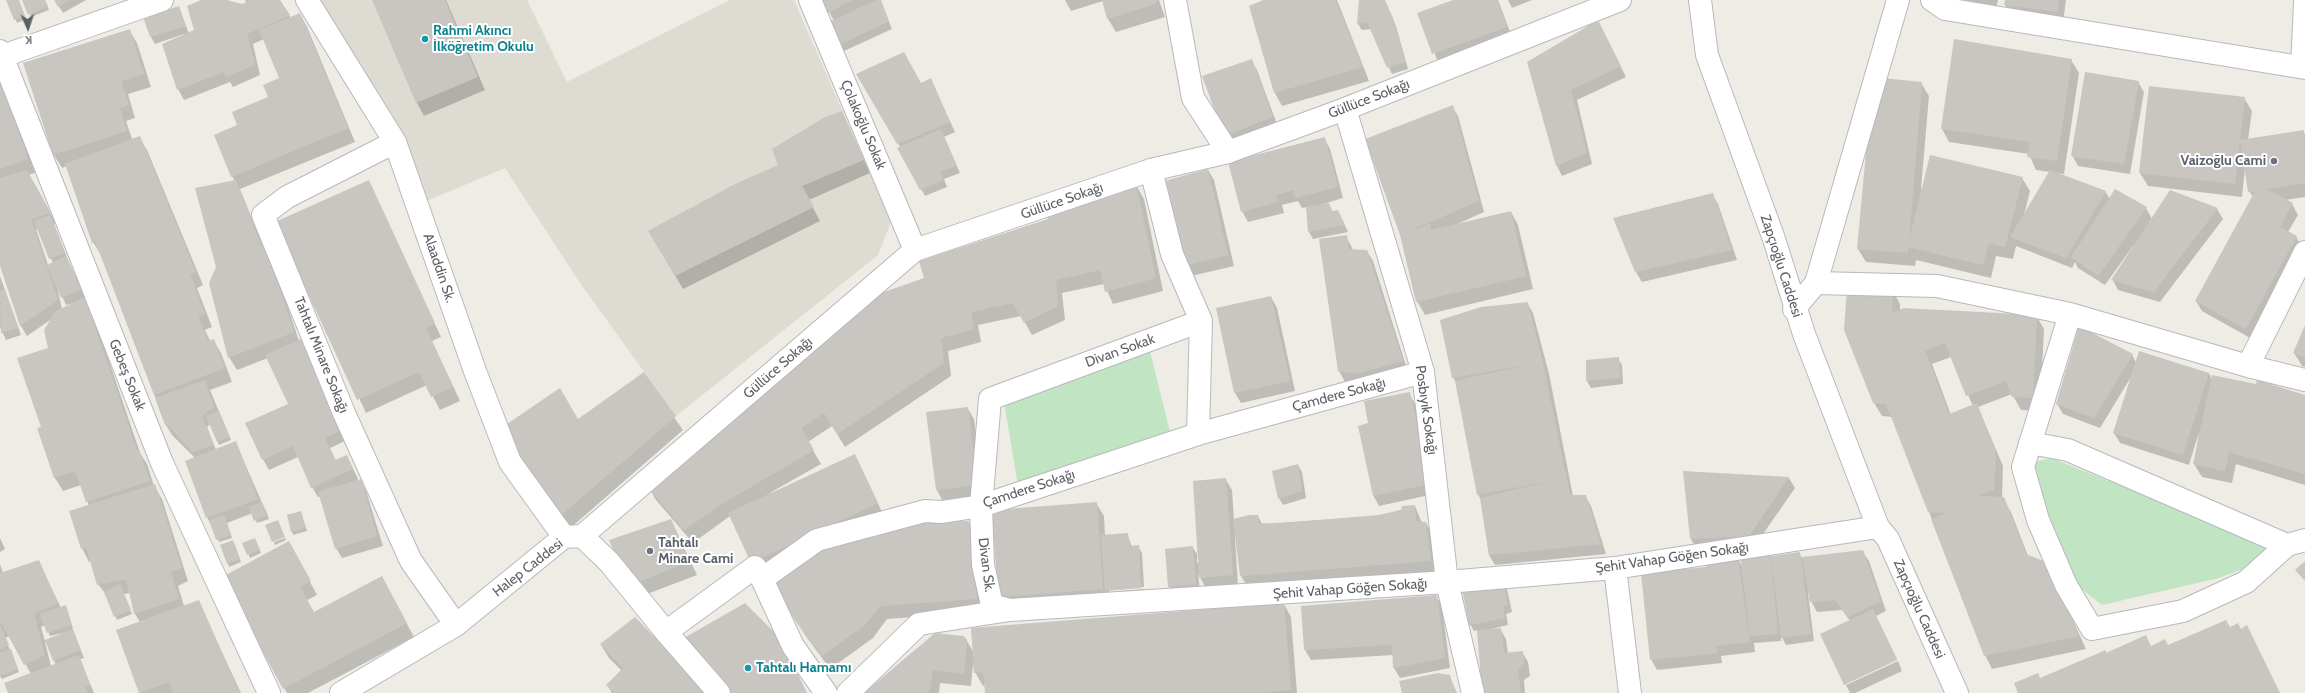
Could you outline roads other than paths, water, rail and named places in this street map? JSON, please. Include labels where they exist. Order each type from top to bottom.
[{"type":"street","points":[[1,55],[162,0]]},
{"type":"street","name":"Alaaddin Sk.","points":[[307,0],[395,142],[475,371],[510,462],[573,537]]},
{"type":"street","name":"Çolakoğlu Sokak","points":[[810,0],[916,250]]},
{"type":"street","points":[[1175,0],[1193,98],[1228,152]]},
{"type":"street","name":"Güllüce Sokağı","points":[[573,537],[916,250],[1151,170],[1228,152],[1345,109],[1620,0]]},
{"type":"street","name":"Zapçıoğlu Caddesi","points":[[1700,0],[1707,55],[1747,170],[1774,239],[1794,309],[1878,527],[1888,539],[1957,693]]},
{"type":"street","points":[[1794,309],[1816,283],[1898,0]]},
{"type":"street","points":[[1932,0],[1945,9],[2304,68],[2305,2]]},
{"type":"street","name":"Gebeş Sokak","points":[[1,55],[162,463],[269,693]]},
{"type":"street","name":"Posbıyık Sokağı","points":[[1345,109],[1423,372],[1447,582],[1473,693]]},
{"type":"street","name":"Tahtalı Minare Sokağı","points":[[395,142],[287,197],[263,215],[344,413],[411,561],[456,625]]},
{"type":"street","points":[[1151,170],[1172,254],[1200,321],[1198,434]]},
{"type":"street","points":[[2248,366],[2305,252]]},
{"type":"street","points":[[1816,283],[1937,286],[2070,314],[2248,366],[2305,380]]},
{"type":"street","points":[[2030,443],[2068,450],[2296,542],[2246,582],[2183,611],[2092,629],[2066,585],[2038,520],[2023,467],[2030,443],[2070,314]]},
{"type":"street","name":"Divan Sokak","points":[[981,506],[990,399],[1200,321]]},
{"type":"street","name":"Çamdere Sokağı","points":[[762,579],[817,540],[925,511],[942,512],[981,506],[1198,434],[1423,372]]},
{"type":"street","name":"Divan Sk.","points":[[981,506],[983,566],[992,605],[1010,610]]},
{"type":"street","name":"Zapçıoğlu Caddesi","points":[[1878,527],[1876,544],[1941,693]]},
{"type":"street","name":"Şehit Vahap Göğen Sokağı","points":[[848,693],[919,624],[1010,610],[1447,582],[1615,568],[1878,527]]},
{"type":"street","name":"Halep Caddesi","points":[[341,693],[456,625],[573,537],[609,562],[666,632],[719,693]]},
{"type":"street","points":[[666,632],[755,567],[793,646],[826,693]]},
{"type":"street","points":[[1615,568],[1630,693]]},
{"type":"place","name":"Rahmi Akıncı İlköğretim Okulu","points":[[425,39]]},
{"type":"place","name":"Vaizoğlu Cami","points":[[2274,161]]},
{"type":"place","name":"Tahtalı Minare Cami","points":[[650,551]]},
{"type":"place","name":"Tahtalı Hamamı","points":[[748,668]]}]
